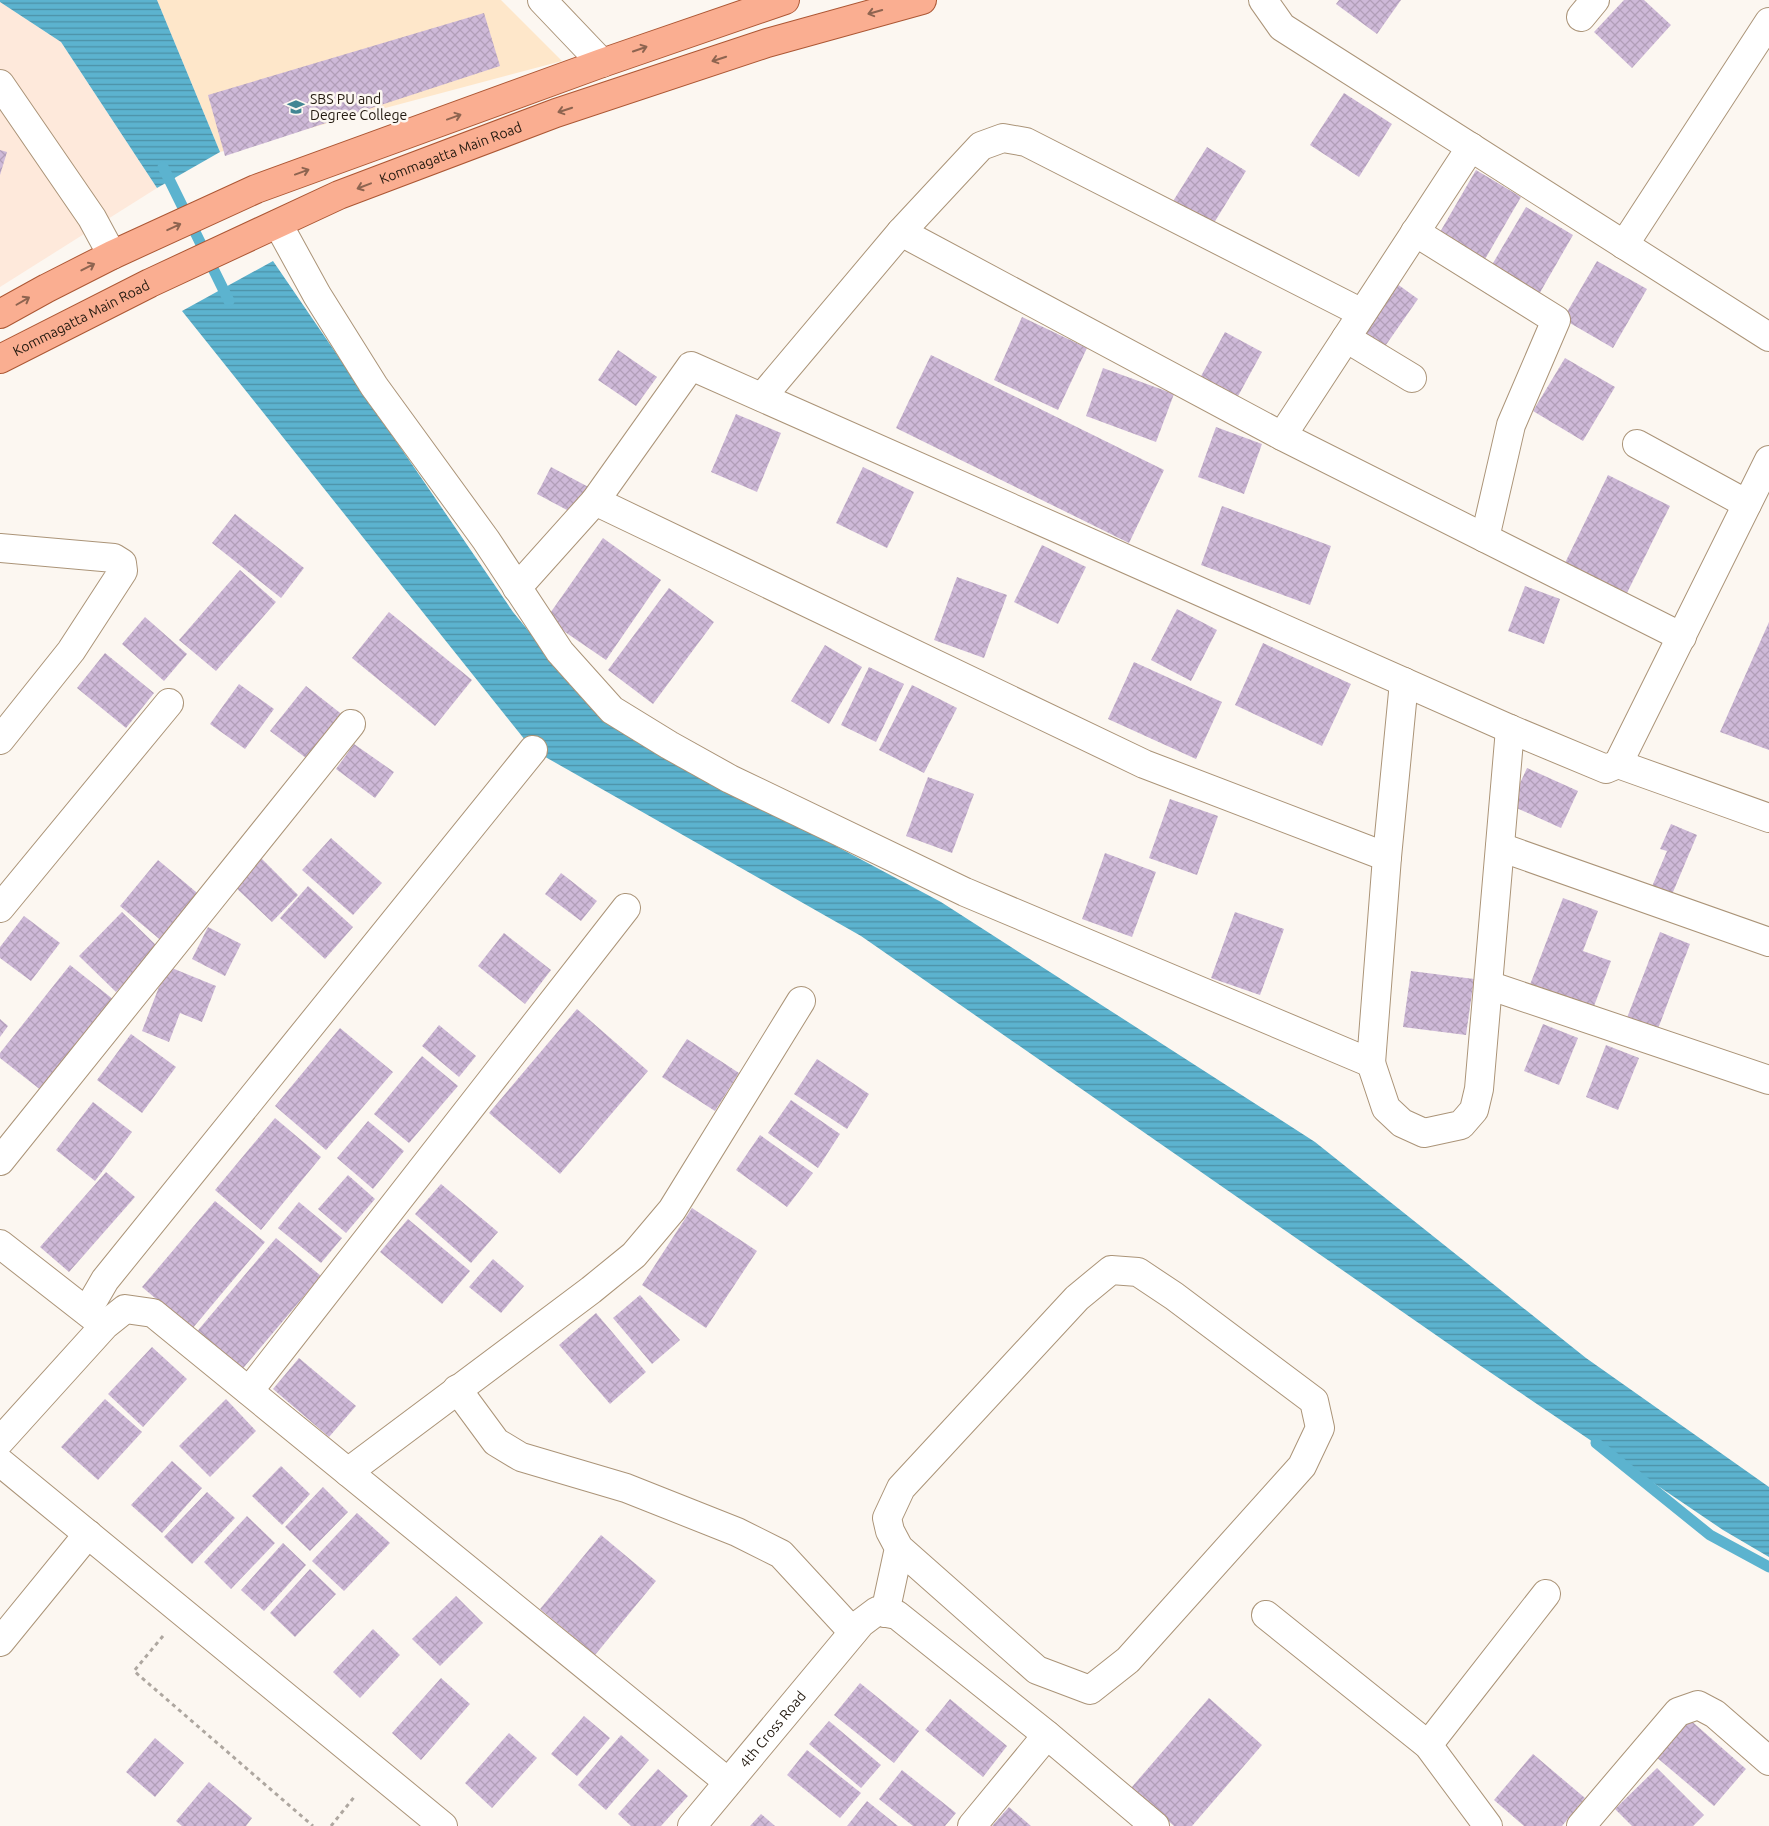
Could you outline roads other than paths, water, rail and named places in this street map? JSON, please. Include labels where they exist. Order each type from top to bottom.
[{"type":"main road","points":[[0,314],[121,251],[256,189],[602,62],[746,6],[785,0]]},
{"type":"main road","name":"Kommagatta Main Road","points":[[0,359],[150,283],[339,195],[556,113],[767,43],[922,0]]},
{"type":"street","points":[[542,0],[602,62]]},
{"type":"street","points":[[1263,0],[1282,27],[1769,337]]},
{"type":"street","points":[[1624,245],[1769,22]]},
{"type":"street","points":[[0,84],[92,218],[121,251]]},
{"type":"street","points":[[762,397],[901,232],[981,146],[1003,138],[1026,142],[1362,313]]},
{"type":"street","points":[[1282,436],[1471,147]]},
{"type":"street","points":[[272,227],[374,386],[486,540],[560,652],[612,710],[730,779],[965,892],[1371,1063]]},
{"type":"street","points":[[901,232],[1282,436],[1682,637]]},
{"type":"street","points":[[1415,232],[1556,320],[1511,426],[1485,538]]},
{"type":"street","points":[[1346,338],[1412,378]]},
{"type":"street","points":[[517,588],[596,501],[691,366],[1606,770],[1618,764],[1769,460]]},
{"type":"street","points":[[1637,444],[1747,504]]},
{"type":"street","points":[[596,501],[1144,764],[1387,857]]},
{"type":"street","points":[[0,548],[114,558],[122,563],[123,571],[71,651],[0,740]]},
{"type":"street","points":[[1404,682],[1387,857],[1371,1063],[1386,1108],[1402,1123],[1424,1133],[1461,1125],[1474,1110],[1479,1089],[1510,729]]},
{"type":"street","points":[[0,908],[169,703]]},
{"type":"street","points":[[0,1161],[351,724]]},
{"type":"street","points":[[0,1442],[96,1318],[111,1273],[532,750]]},
{"type":"street","points":[[1618,764],[1769,818]]},
{"type":"street","points":[[1500,847],[1769,942]]},
{"type":"street","points":[[249,1391],[626,908]]},
{"type":"street","points":[[1488,985],[1769,1080]]},
{"type":"street","points":[[348,1472],[591,1290],[634,1255],[672,1210],[801,1002]]},
{"type":"street","points":[[0,1244],[96,1318]]},
{"type":"street","points":[[899,1548],[1036,1670],[1090,1690],[1128,1660],[1302,1466],[1320,1428],[1314,1401],[1174,1296],[1138,1272],[1110,1270],[1077,1298],[902,1488],[887,1518],[890,1531],[899,1548],[885,1613],[897,1615],[1047,1735],[1155,1826]]},
{"type":"street","points":[[96,1318],[125,1308],[153,1313],[728,1782]]},
{"type":"street","points":[[457,1390],[496,1442],[520,1457],[626,1488],[736,1532],[781,1554],[854,1632]]},
{"type":"street","points":[[0,1462],[443,1826]]},
{"type":"street","points":[[0,1642],[88,1534]]},
{"type":"street","points":[[1428,1744],[1546,1594]]},
{"type":"street","name":"4th Cross Road","points":[[692,1826],[861,1623],[877,1611],[885,1613]]},
{"type":"street","points":[[1266,1615],[1428,1744],[1488,1826]]},
{"type":"street","points":[[1581,1826],[1678,1712],[1698,1705],[1716,1714],[1769,1761]]},
{"type":"street","points":[[972,1826],[1047,1735]]},
{"type":"water","points":[[0,0],[157,0],[220,152],[157,188],[61,42],[0,2]]},
{"type":"water","points":[[273,261],[513,612],[564,674],[725,787],[941,902],[1315,1142],[1586,1358],[1769,1487],[1769,1557],[1723,1530],[1469,1358],[861,936],[533,750],[182,311]]},
{"type":"waterway","points":[[163,167],[229,301]]},
{"type":"waterway","points":[[1596,1443],[1710,1535],[1769,1567]]},
{"type":"place","name":"SBS PU and Degree College","points":[[296,107]]}]
